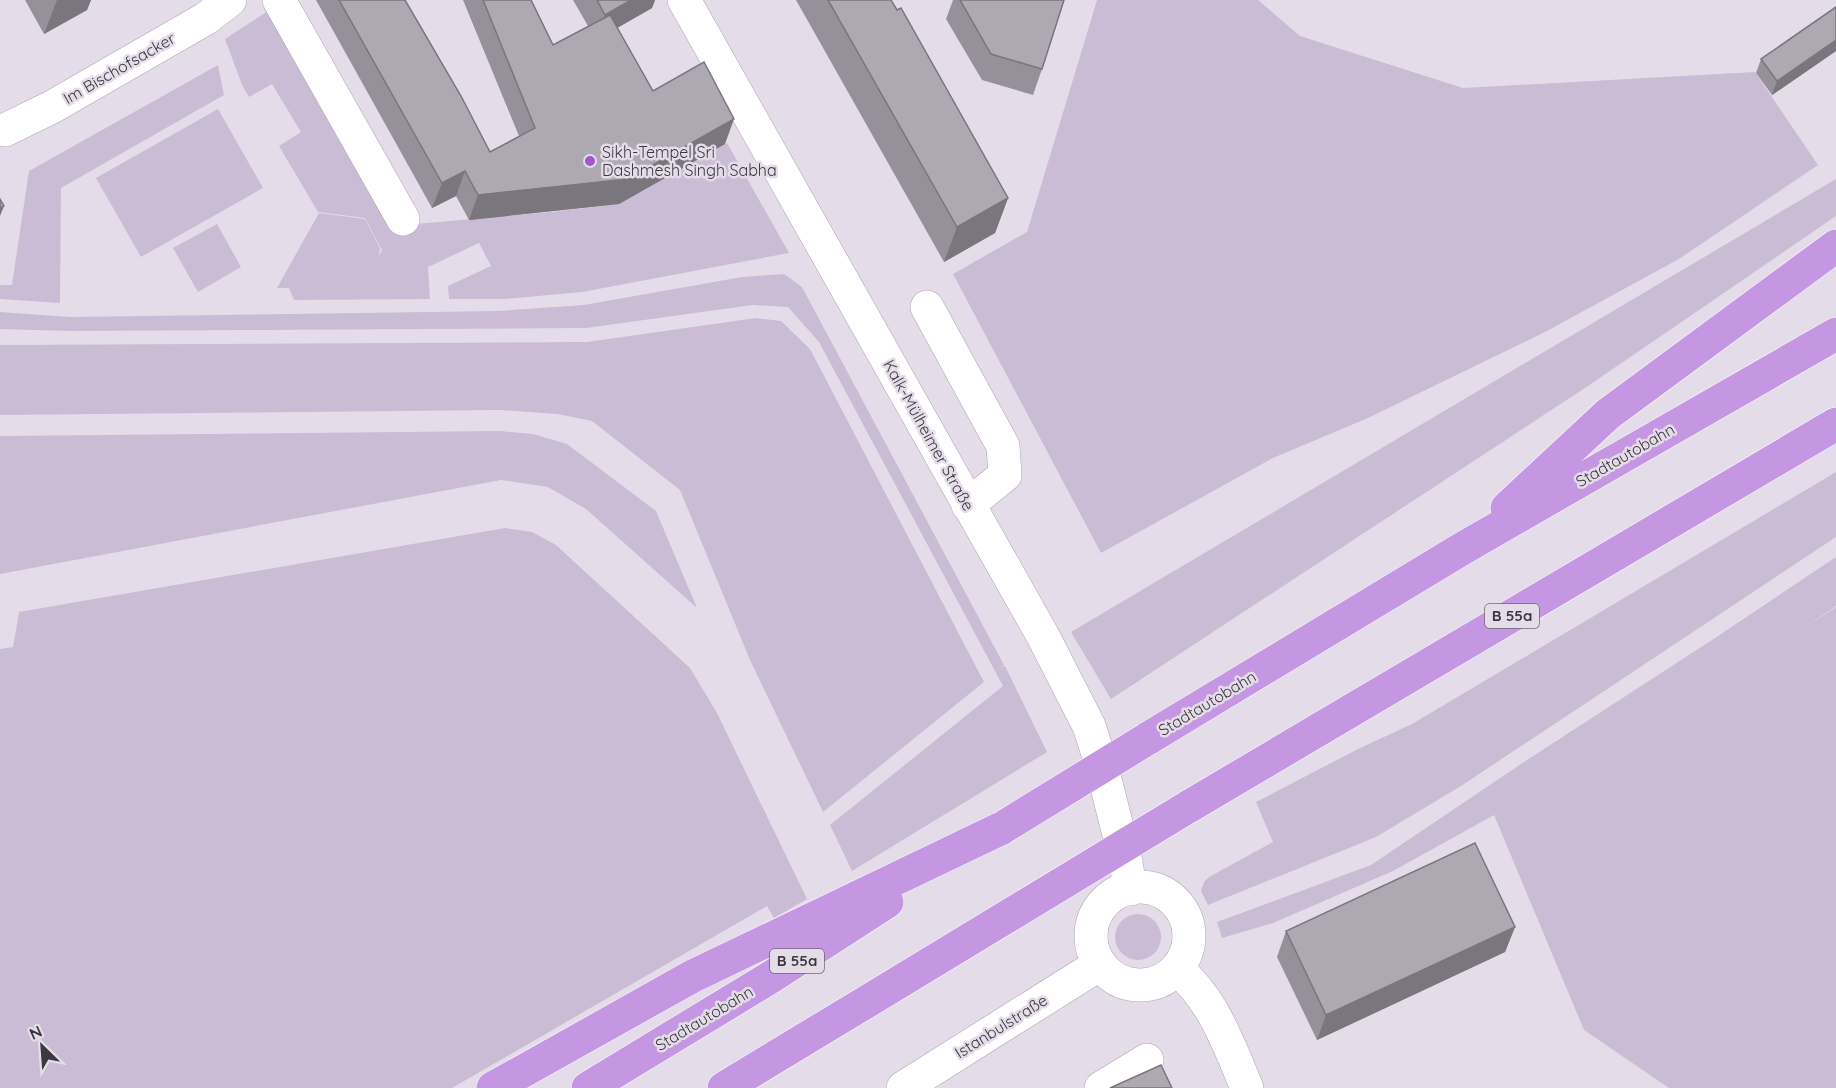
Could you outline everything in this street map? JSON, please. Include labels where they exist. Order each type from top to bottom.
[{"type":"highway","points":[[1465,547],[1608,414],[1836,246]]},
{"type":"highway","name":"Stadtautobahn","points":[[588,1088],[771,977],[1002,828],[1147,739],[1465,547],[1836,334]]},
{"type":"highway","name":"B 55a","points":[[723,1088],[1188,807],[1836,424]]},
{"type":"highway","points":[[493,1088],[693,976],[1002,828]]},
{"type":"street","name":"Im Bischofsacker","points":[[5,130],[52,107],[206,19],[230,0]]},
{"type":"street","points":[[279,0],[403,219]]},
{"type":"street","name":"Kalk-Mülheimer Straße","points":[[684,0],[1042,636],[1089,726],[1126,862],[1130,889]]},
{"type":"street","points":[[927,307],[1003,446],[1005,475],[968,505]]},
{"type":"street","points":[[1130,889],[1155,890],[1169,896],[1180,908],[1188,925],[1189,937],[1186,953],[1177,969],[1168,977],[1153,983],[1137,985],[1120,981],[1106,972],[1096,958],[1091,942],[1092,926],[1099,910],[1110,898],[1130,889]]},
{"type":"street","name":"Istanbulstraße","points":[[903,1088],[939,1079],[1100,964]]},
{"type":"street","points":[[1177,969],[1192,982],[1220,1024],[1247,1088]]},
{"type":"street","points":[[1101,1088],[1147,1060]]},
{"type":"shaded area","points":[[1097,0],[1258,0],[1300,36],[1463,88],[1755,72],[1818,165],[1679,259],[1545,332],[1368,418],[1273,458],[1101,553],[953,274],[1027,232]]},
{"type":"shaded area","points":[[271,9],[393,226],[619,204],[727,143],[789,253],[582,292],[504,299],[449,299],[448,286],[491,266],[479,243],[428,267],[430,299],[294,300],[289,288],[277,288],[319,213],[365,219],[380,248],[379,256],[382,250],[365,218],[318,212],[279,146],[301,132],[272,84],[249,97],[242,85],[225,39]]},
{"type":"shaded area","points":[[218,65],[224,95],[61,188],[60,303],[0,299],[0,285],[12,285],[29,171]]},
{"type":"shaded area","points":[[218,109],[263,188],[141,257],[96,178]]},
{"type":"shaded area","points":[[1836,179],[1836,216],[1591,384],[1111,699],[1071,632]]},
{"type":"shaded area","points":[[217,224],[241,267],[198,292],[173,248]]},
{"type":"shaded area","points":[[784,274],[802,287],[1004,665],[1001,667],[1005,666],[1047,752],[852,871],[830,825],[1003,686],[819,342],[788,307],[753,305],[586,328],[70,331],[0,329],[0,312],[70,317],[499,311],[584,305],[742,277]]},
{"type":"shaded area","points":[[756,318],[781,321],[810,349],[984,682],[823,812],[750,660],[680,490],[592,421],[558,414],[500,410],[0,415],[0,345],[587,342]]},
{"type":"shaded area","points":[[500,431],[533,434],[567,444],[656,511],[697,608],[586,509],[548,487],[501,480],[0,574],[0,436]]},
{"type":"shaded area","points":[[1836,472],[1836,537],[1461,786],[1376,837],[1208,905],[1201,891],[1204,882],[1209,877],[1273,842],[1256,802],[1412,724]]},
{"type":"shaded area","points":[[505,528],[532,532],[556,545],[690,668],[717,713],[807,899],[774,918],[767,906],[452,1088],[0,1088],[0,649],[13,647],[19,612]]},
{"type":"shaded area","points":[[1836,557],[1836,606],[1805,627],[1836,607],[1836,1088],[1669,1088],[1584,1030],[1494,815],[1393,871],[1273,923],[1222,938],[1217,922],[1371,865]]},
{"type":"shaded area","points":[[1138,914],[1154,921],[1161,937],[1154,953],[1138,960],[1122,953],[1115,937],[1122,921]]},
{"type":"building","points":[[339,0],[405,0],[461,96],[490,152],[535,128],[483,0],[531,0],[553,45],[610,15],[653,91],[704,62],[734,119],[628,179],[478,195],[465,171],[442,183]]},
{"type":"building","points":[[597,0],[631,0],[605,15]]},
{"type":"building","points":[[828,0],[891,0],[897,10],[901,8],[1008,198],[957,227]]},
{"type":"building","points":[[960,0],[1064,0],[1042,69],[991,54]]},
{"type":"building","points":[[1836,7],[1836,40],[1777,81],[1761,59]]},
{"type":"building","points":[[1475,843],[1515,927],[1326,1015],[1286,931]]},
{"type":"building","points":[[1161,1065],[1172,1088],[1110,1088]]},
{"type":"place","name":"Sikh-Tempel Sri Dashmesh Singh Sabha","points":[[590,161]]}]
